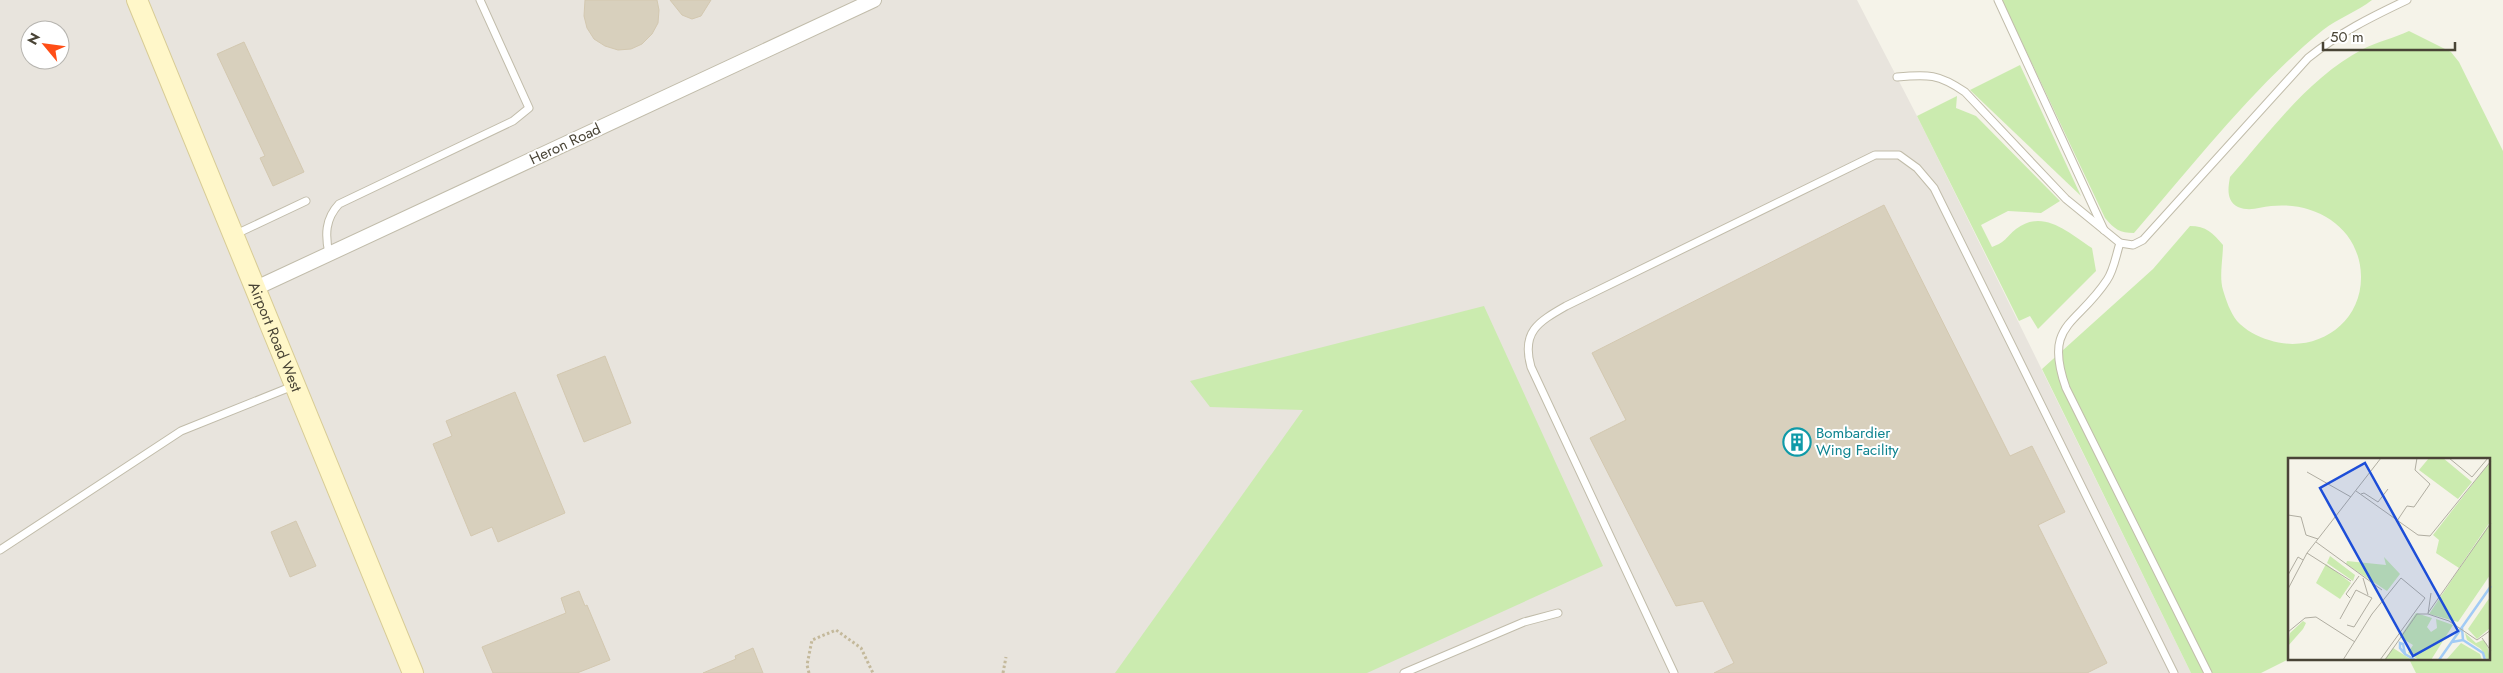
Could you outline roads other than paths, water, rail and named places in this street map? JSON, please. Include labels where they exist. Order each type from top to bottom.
[{"type":"street","name":"Airport Road West","points":[[137,0],[413,673]]},
{"type":"street","name":"Heron Road","points":[[256,288],[857,4],[874,0]]},
{"type":"lane","points":[[328,254],[325,238],[330,214],[339,204],[513,121],[529,108],[480,0]]},
{"type":"lane","points":[[1998,0],[2105,233]]},
{"type":"lane","points":[[1897,77],[1922,74],[1946,79],[1965,92],[2066,199],[2120,244],[2133,245],[2143,240],[2308,58],[2331,40],[2362,21],[2407,0]]},
{"type":"lane","points":[[1674,673],[1530,367],[1526,350],[1531,333],[1544,319],[1566,306],[1876,155],[1899,155],[1917,168],[1934,188],[2174,673]]},
{"type":"lane","points":[[234,235],[306,201]]},
{"type":"lane","points":[[2120,244],[2108,279],[2063,331],[2057,345],[2058,365],[2066,388],[2208,673]]},
{"type":"lane","points":[[0,550],[181,431],[295,385]]},
{"type":"lane","points":[[1404,673],[1524,622],[1558,613]]},
{"type":"place","name":"Bombardier Wing Facility","points":[[1797,442]]}]
